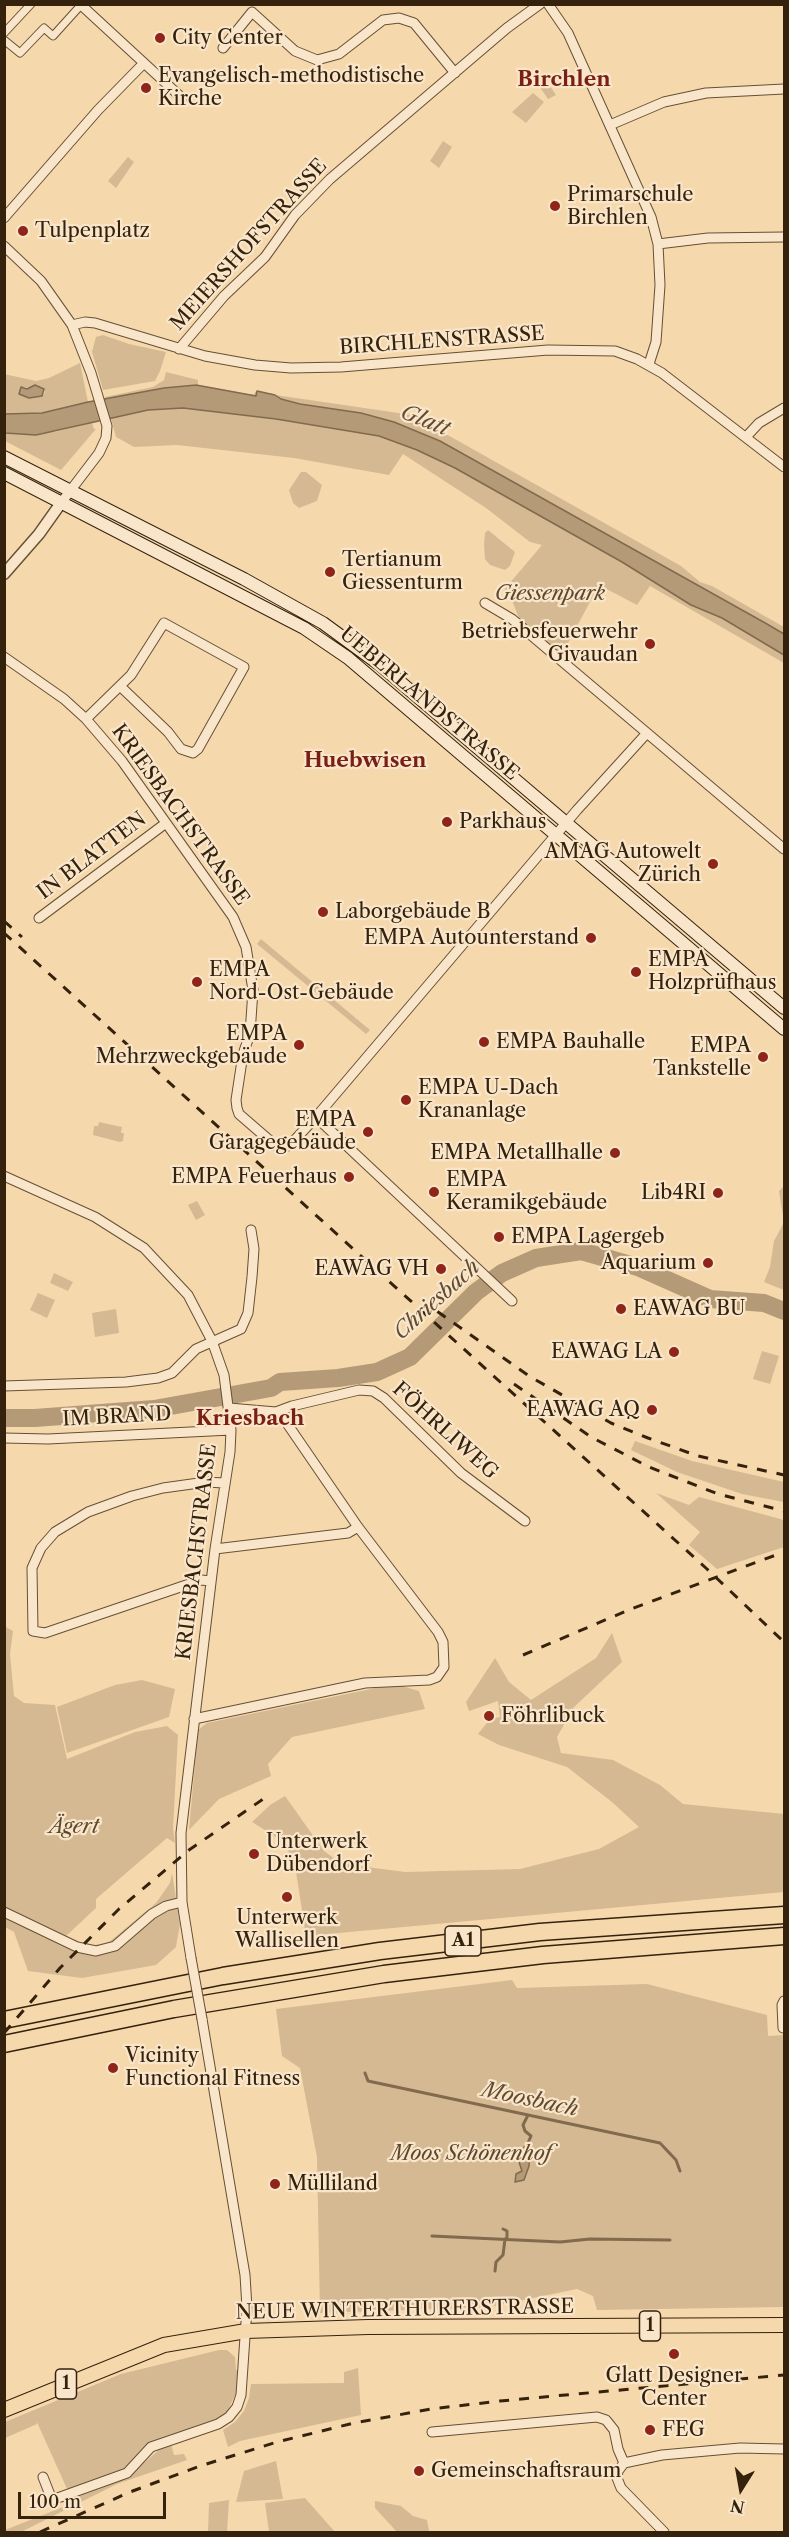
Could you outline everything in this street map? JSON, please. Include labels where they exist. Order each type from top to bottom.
[{"type":"highway","name":"A1","points":[[4,2020],[191,1982],[380,1951],[594,1927],[784,1915]]},
{"type":"highway","name":"A1","points":[[4,2044],[174,2008],[384,1974],[553,1954],[784,1936]]},
{"type":"highway","points":[[749,1939],[784,1943]]},
{"type":"main road","name":"UEBERLANDSTRASSE","points":[[4,457],[244,579],[323,624],[380,664],[784,1008]]},
{"type":"main road","name":"UEBERLANDSTRASSE","points":[[4,472],[304,628],[348,658],[784,1029]]},
{"type":"main road","name":"NEUE WINTERTHURERSTRASSE","points":[[4,2410],[165,2345],[246,2331],[368,2327],[784,2325]]},
{"type":"street","points":[[4,33],[30,4]]},
{"type":"street","name":"MEIERSHOFSTRASSE","points":[[179,349],[214,307],[265,257],[296,215],[330,179],[507,28],[540,4]]},
{"type":"street","points":[[548,4],[568,33],[648,208],[658,244],[660,272],[656,342],[649,364]]},
{"type":"street","points":[[4,40],[20,53],[44,28],[53,36],[81,5],[182,98]]},
{"type":"street","points":[[223,48],[252,12],[296,51],[317,60],[339,54],[383,20],[399,18],[414,23],[455,73]]},
{"type":"street","points":[[4,218],[98,110],[143,64]]},
{"type":"street","points":[[610,125],[673,100],[716,91],[784,89]]},
{"type":"street","points":[[658,244],[708,238],[784,237]]},
{"type":"street","points":[[4,246],[41,281],[72,325],[98,396],[107,433],[102,448],[39,534],[4,574]]},
{"type":"street","name":"BIRCHLENSTRASSE","points":[[72,325],[85,322],[95,323],[179,349],[234,362],[291,368],[341,367],[407,360],[576,350],[615,351],[649,364],[784,467]]},
{"type":"street","points":[[746,437],[759,423],[784,408]]},
{"type":"street","points":[[485,603],[512,619],[784,849]]},
{"type":"street","points":[[86,718],[120,686],[140,663],[164,623],[244,667],[198,749],[189,753],[181,749],[160,724],[120,686]]},
{"type":"street","name":"KRIESBACHSTRASSE","points":[[4,657],[64,699],[86,718],[122,760],[228,908],[244,941],[253,990],[249,1034],[243,1054],[236,1100],[239,1114],[276,1146],[282,1148],[290,1145],[316,1117]]},
{"type":"street","points":[[512,1300],[316,1117],[567,823],[647,733]]},
{"type":"street","name":"IN BLATTEN","points":[[39,918],[166,823]]},
{"type":"street","name":"KRIESBACHSTRASSE","points":[[4,1176],[94,1217],[138,1243],[160,1263],[188,1295],[212,1341],[224,1378],[231,1430],[230,1452],[214,1549],[182,1812],[180,1860],[182,1902],[245,2275],[247,2308],[241,2395],[237,2407],[229,2417],[218,2424],[151,2447],[127,2473],[52,2500],[43,2477]]},
{"type":"street","points":[[4,1386],[71,1385],[158,1378],[172,1373],[196,1349],[241,1329],[248,1313],[254,1257],[251,1230]]},
{"type":"street","name":"FÖHRLIWEG","points":[[229,1406],[276,1412],[359,1390],[373,1391],[384,1398],[447,1461],[475,1485],[525,1521]]},
{"type":"street","points":[[194,1719],[381,1680],[422,1681],[438,1677],[444,1667],[443,1642],[438,1632],[358,1527],[286,1422],[276,1412]]},
{"type":"street","name":"IM BRAND","points":[[4,1438],[48,1439],[231,1430]]},
{"type":"street","points":[[211,1581],[201,1580],[45,1633],[33,1631],[32,1568],[41,1548],[55,1532],[88,1512],[132,1496],[163,1488],[207,1482],[224,1483]]},
{"type":"street","points":[[214,1549],[348,1533],[358,1527]]},
{"type":"street","points":[[4,1912],[77,1947],[96,1951],[115,1946],[152,1914],[166,1906],[182,1902]]},
{"type":"street","points":[[783,2028],[782,2005],[784,2001]]},
{"type":"street","points":[[432,2432],[597,2416],[606,2420],[614,2430],[624,2463]]},
{"type":"street","points":[[664,2532],[621,2488],[617,2478],[618,2471],[624,2463],[662,2455],[740,2448],[784,2448]]},
{"type":"green space","points":[[544,77],[556,95],[548,99],[537,83]]},
{"type":"green space","points":[[533,93],[544,102],[526,123],[512,112]]},
{"type":"green space","points":[[443,141],[452,147],[439,168],[430,161]]},
{"type":"green space","points":[[128,157],[134,162],[116,188],[108,181]]},
{"type":"green space","points":[[103,335],[129,344],[166,352],[155,381],[103,390],[92,352],[96,337]]},
{"type":"green space","points":[[80,363],[88,402],[42,413],[5,414],[4,374],[36,381],[49,378]],"holes":[[[35,385],[42,387],[45,392],[42,396],[29,398],[19,394],[24,387],[29,388]]]},
{"type":"green space","name":"Giessenpark","points":[[166,372],[198,380],[198,385],[254,395],[255,392],[412,415],[681,566],[700,582],[712,586],[784,627],[784,663],[650,586],[637,605],[599,585],[561,656],[521,623],[511,598],[503,591],[542,545],[530,542],[486,508],[403,454],[389,475],[294,458],[177,445],[134,447],[116,437],[105,397],[153,387],[164,380]]},
{"type":"green space","points":[[92,423],[96,429],[61,470],[5,441],[4,433],[55,432]]},
{"type":"green space","points":[[301,472],[306,472],[322,485],[317,501],[299,508],[293,503],[289,490]]},
{"type":"green space","points":[[488,530],[515,552],[510,566],[505,570],[490,565],[485,559],[485,533]]},
{"type":"green space","points":[[261,939],[370,1030],[366,1034],[257,944]]},
{"type":"green space","points":[[99,1122],[122,1127],[123,1141],[93,1135],[94,1126],[98,1126]]},
{"type":"green space","points":[[784,1186],[784,1222],[779,1191]]},
{"type":"green space","points":[[197,1201],[205,1215],[196,1220],[188,1205]]},
{"type":"green space","points":[[784,1222],[784,1290],[764,1282],[770,1267],[774,1241]]},
{"type":"green space","points":[[54,1273],[73,1282],[68,1291],[50,1283]]},
{"type":"green space","points":[[38,1293],[55,1300],[47,1318],[30,1310]]},
{"type":"green space","points":[[116,1309],[119,1333],[95,1337],[92,1313]]},
{"type":"green space","points":[[762,1351],[779,1356],[770,1384],[753,1379]]},
{"type":"green space","points":[[635,1441],[692,1461],[784,1482],[784,1502],[742,1494],[677,1472],[631,1450]]},
{"type":"green space","points":[[656,1493],[689,1505],[699,1497],[784,1520],[784,1547],[717,1569],[689,1545],[700,1532]]},
{"type":"green space","name":"Ägert","points":[[4,1626],[13,1631],[10,1654],[14,1696],[24,1703],[55,1705],[67,1759],[135,1732],[167,1726],[178,1735],[173,1828],[175,1843],[167,1838],[96,1899],[96,1908],[66,1936],[90,1946],[109,1942],[156,1903],[170,1883],[172,1873],[180,1924],[176,1947],[156,1965],[82,1978],[28,1971],[14,1932],[5,1927]]},
{"type":"green space","points":[[612,1633],[622,1662],[574,1707],[557,1737],[561,1753],[613,1760],[660,1785],[683,1804],[784,1814],[784,1892],[306,1936],[294,1859],[279,1839],[252,1822],[270,1805],[285,1796],[324,1851],[335,1859],[359,1866],[405,1872],[520,1869],[599,1849],[639,1827],[612,1802],[567,1767],[499,1745],[478,1734],[490,1719],[500,1717],[498,1701],[469,1711],[466,1702],[495,1658],[509,1682],[531,1700],[596,1658]]},
{"type":"green space","points":[[142,1680],[175,1689],[169,1717],[67,1753],[57,1707],[115,1685]]},
{"type":"green space","points":[[395,1684],[419,1691],[425,1709],[292,1737],[268,1764],[271,1776],[219,1799],[189,1830],[198,1730],[207,1723]]},
{"type":"green space","name":"Moos Schönenhof","points":[[512,1980],[517,1988],[647,1984],[767,2015],[768,2036],[784,2035],[784,2076],[782,2075],[784,2077],[784,2307],[597,2310],[593,2296],[577,2289],[489,2307],[320,2313],[317,2157],[300,2068],[282,2056],[276,2009]]},
{"type":"green space","points":[[227,2350],[235,2357],[236,2370],[238,2370],[236,2393],[227,2412],[214,2421],[148,2444],[124,2469],[68,2491],[36,2420],[37,2424],[5,2438],[5,2422],[121,2374]]},
{"type":"green space","points":[[358,2368],[361,2415],[240,2441],[228,2447],[223,2430],[235,2422],[244,2411],[251,2384],[344,2383],[344,2372]]},
{"type":"green space","points":[[171,2444],[174,2455],[184,2454],[187,2460],[117,2484],[21,2532],[5,2532],[5,2530],[68,2505],[67,2501],[117,2482],[160,2449]]},
{"type":"green space","points":[[276,2461],[283,2499],[236,2502],[244,2471]]},
{"type":"green space","points":[[305,2498],[335,2532],[269,2532],[265,2503]]},
{"type":"green space","points":[[229,2500],[227,2532],[208,2532],[209,2503]]},
{"type":"green space","points":[[375,2501],[401,2506],[413,2516],[427,2520],[429,2531],[397,2532],[375,2508]]},
{"type":"shaded area","points":[[35,385],[44,389],[42,396],[29,398],[19,394],[21,387],[27,389]]},
{"type":"shaded area","points":[[196,385],[256,396],[257,391],[300,404],[361,413],[394,422],[440,441],[784,634],[784,655],[722,618],[691,605],[622,562],[455,468],[417,450],[379,436],[276,419],[183,408],[148,410],[36,435],[5,433],[4,414],[42,413],[164,388]]},
{"type":"shaded area","points":[[527,2145],[530,2149],[529,2166],[524,2180],[515,2182],[516,2174],[522,2171],[518,2159],[519,2151]]},
{"type":"waterway","name":"Chriesbach","points":[[4,1418],[35,1418],[154,1409],[271,1388],[280,1382],[338,1378],[377,1372],[410,1357],[476,1292],[502,1273],[536,1258],[581,1251],[638,1267],[710,1299],[764,1303],[784,1311]]},
{"type":"waterway","name":"Moosbach","points":[[365,2073],[368,2081],[660,2143],[676,2160],[680,2171]]},
{"type":"waterway","points":[[527,2145],[531,2136],[525,2131],[523,2125],[528,2115]]},
{"type":"waterway","points":[[503,2229],[507,2231],[507,2239]]},
{"type":"waterway","points":[[432,2236],[560,2242],[590,2239],[670,2240]]},
{"type":"waterway","points":[[495,2271],[496,2262],[503,2255],[505,2239]]},
{"type":"railway","points":[[4,921],[22,937]]},
{"type":"railway","points":[[4,933],[707,1569],[784,1642]]},
{"type":"railway","points":[[421,1300],[529,1376],[611,1423],[698,1456],[784,1475]]},
{"type":"railway","points":[[514,1384],[591,1437],[649,1467],[718,1494],[784,1511]]},
{"type":"railway","points":[[523,1655],[631,1609],[784,1552]]},
{"type":"railway","points":[[4,2033],[60,1968],[119,1909],[189,1850],[269,1795]]},
{"type":"railway","points":[[40,2532],[130,2492],[200,2466],[277,2442],[354,2423],[431,2409],[500,2401],[784,2375]]},
{"type":"place","name":"City Center","points":[[160,38]]},
{"type":"place","name":"Evangelisch-methodistische Kirche","points":[[146,88]]},
{"type":"place","name":"Primarschule Birchlen","points":[[555,206]]},
{"type":"place","name":"Tulpenplatz","points":[[23,231]]},
{"type":"place","name":"Tertianum Giessenturm","points":[[330,572]]},
{"type":"place","name":"Betriebsfeuerwehr Givaudan","points":[[650,644]]},
{"type":"place","name":"Parkhaus","points":[[447,822]]},
{"type":"place","name":"AMAG Autowelt Zürich","points":[[713,864]]},
{"type":"place","name":"Laborgebäude B","points":[[323,912]]},
{"type":"place","name":"EMPA Autounterstand","points":[[591,938]]},
{"type":"place","name":"EMPA Holzprüfhaus","points":[[636,972]]},
{"type":"place","name":"EMPA Nord-Ost-Gebäude","points":[[197,982]]},
{"type":"place","name":"EMPA Bauhalle","points":[[484,1042]]},
{"type":"place","name":"EMPA Mehrzweckgebäude","points":[[299,1045]]},
{"type":"place","name":"EMPA Tankstelle","points":[[763,1057]]},
{"type":"place","name":"EMPA U-Dach Krananlage","points":[[406,1100]]},
{"type":"place","name":"EMPA Garagegebäude","points":[[368,1132]]},
{"type":"place","name":"EMPA Metallhalle","points":[[615,1153]]},
{"type":"place","name":"EMPA Feuerhaus","points":[[349,1177]]},
{"type":"place","name":"EMPA Keramikgebäude","points":[[434,1192]]},
{"type":"place","name":"Lib4RI","points":[[718,1193]]},
{"type":"place","name":"EMPA Lagergeb","points":[[499,1237]]},
{"type":"place","name":"Aquarium","points":[[708,1263]]},
{"type":"place","name":"EAWAG VH","points":[[441,1269]]},
{"type":"place","name":"EAWAG BU","points":[[621,1309]]},
{"type":"place","name":"EAWAG LA","points":[[674,1352]]},
{"type":"place","name":"EAWAG AQ","points":[[652,1410]]},
{"type":"place","name":"Föhrlibuck","points":[[489,1716]]},
{"type":"place","name":"Unterwerk Dübendorf","points":[[254,1854]]},
{"type":"place","name":"Unterwerk Wallisellen","points":[[287,1897]]},
{"type":"place","name":"Vicinity Functional Fitness","points":[[113,2068]]},
{"type":"place","name":"Mülliland","points":[[275,2184]]},
{"type":"place","name":"Glatt Designer Center","points":[[674,2354]]},
{"type":"place","name":"FEG","points":[[650,2430]]},
{"type":"place","name":"Gemeinschaftsraum","points":[[419,2471]]},
{"type":"district","name":"Birchlen","points":[[564,80]]},
{"type":"district","name":"Huebwisen","points":[[365,761]]},
{"type":"district","name":"Kriesbach","points":[[250,1419]]},
{"type":"water label","name":"Glatt","points":[[425,421]]}]
